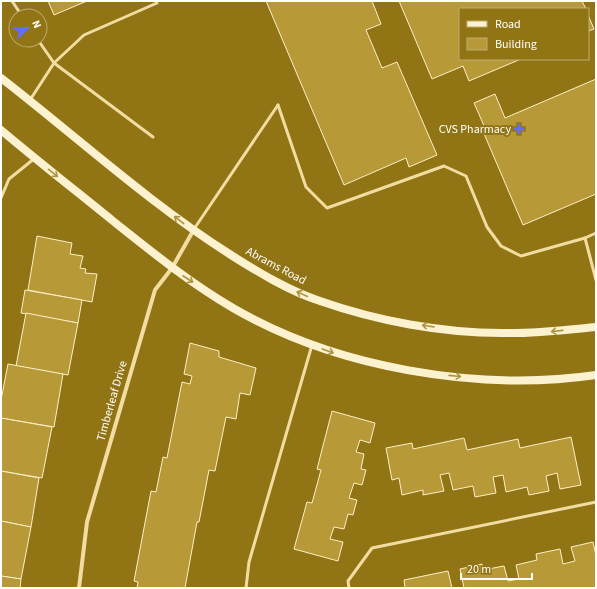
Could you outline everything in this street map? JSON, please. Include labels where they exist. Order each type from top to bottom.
[{"type":"main road","name":"Abrams Road","points":[[1,78],[193,231],[251,268],[319,301],[360,313],[417,325],[456,330],[501,333],[544,332],[596,327]]},
{"type":"main road","points":[[1,130],[172,268],[233,308],[285,334],[337,354],[393,368],[454,376],[513,381],[568,379],[596,375]]},
{"type":"street","name":"Timberleaf Drive","points":[[79,588],[89,515],[155,290],[172,268],[193,231]]},
{"type":"lane","points":[[30,101],[54,63],[84,35],[157,3]]},
{"type":"lane","points":[[44,48],[54,63],[153,137]]},
{"type":"lane","points":[[193,231],[278,105],[306,188],[327,208],[444,166],[466,176],[487,227],[501,246],[521,256],[585,238],[596,233]]},
{"type":"lane","points":[[1,198],[9,179],[35,158]]},
{"type":"lane","points":[[585,238],[596,280]]},
{"type":"lane","points":[[246,588],[249,562],[312,345]]},
{"type":"lane","points":[[349,588],[348,581],[372,548],[596,502]]},
{"type":"building","points":[[48,1],[87,1],[54,15]]},
{"type":"building","points":[[266,1],[372,1],[381,24],[366,30],[382,68],[397,62],[437,155],[409,167],[406,158],[344,185]]},
{"type":"building","points":[[399,1],[582,1],[586,8],[459,8],[459,60],[519,60],[469,81],[463,66],[432,79]]},
{"type":"building","points":[[589,17],[594,29],[589,31]]},
{"type":"building","name":"CVS Pharmacy","points":[[596,79],[596,194],[523,225],[482,129],[485,128],[474,103],[495,94],[505,118]]},
{"type":"building","points":[[37,236],[72,243],[70,254],[83,256],[80,268],[86,269],[85,273],[97,274],[92,302],[28,290]]},
{"type":"building","points":[[25,290],[82,300],[78,323],[21,313]]},
{"type":"building","points":[[26,313],[78,323],[68,375],[16,366]]},
{"type":"building","points":[[190,343],[219,351],[219,357],[256,368],[250,395],[240,393],[236,419],[226,417],[215,471],[209,470],[199,522],[197,522],[185,588],[137,588],[138,582],[134,581],[151,491],[156,492],[163,457],[167,458],[182,382],[190,384],[192,376],[184,374]]},
{"type":"building","points":[[8,364],[63,374],[54,427],[1,418],[1,400]]},
{"type":"building","points":[[332,411],[375,423],[370,443],[360,440],[356,452],[364,454],[361,469],[366,470],[362,485],[354,483],[349,498],[357,500],[353,515],[348,514],[344,529],[334,527],[330,539],[343,542],[338,561],[294,549],[307,502],[312,503],[321,470],[317,469]]},
{"type":"building","points":[[1,418],[52,427],[42,478],[1,471]]},
{"type":"building","points":[[571,437],[581,485],[560,489],[557,473],[546,476],[549,491],[529,495],[527,487],[506,492],[503,475],[493,477],[496,493],[475,497],[473,486],[453,490],[449,473],[440,475],[444,491],[423,495],[423,490],[402,495],[399,478],[392,480],[386,448],[412,443],[413,449],[464,438],[467,450],[518,439],[520,448]]},
{"type":"building","points":[[1,471],[39,478],[31,527],[1,521]]},
{"type":"building","points":[[1,521],[31,527],[21,579],[1,576]]},
{"type":"building","points":[[593,542],[596,556],[596,588],[464,588],[460,569],[482,564],[483,570],[504,566],[508,581],[519,579],[516,565],[537,560],[536,554],[560,549],[563,564],[575,561],[571,547]]},
{"type":"building","points":[[448,571],[452,588],[405,588],[404,580]]},
{"type":"building","points":[[1,576],[21,579],[20,588],[1,588]]},
{"type":"place","name":"CVS Pharmacy","points":[[519,129]]}]
